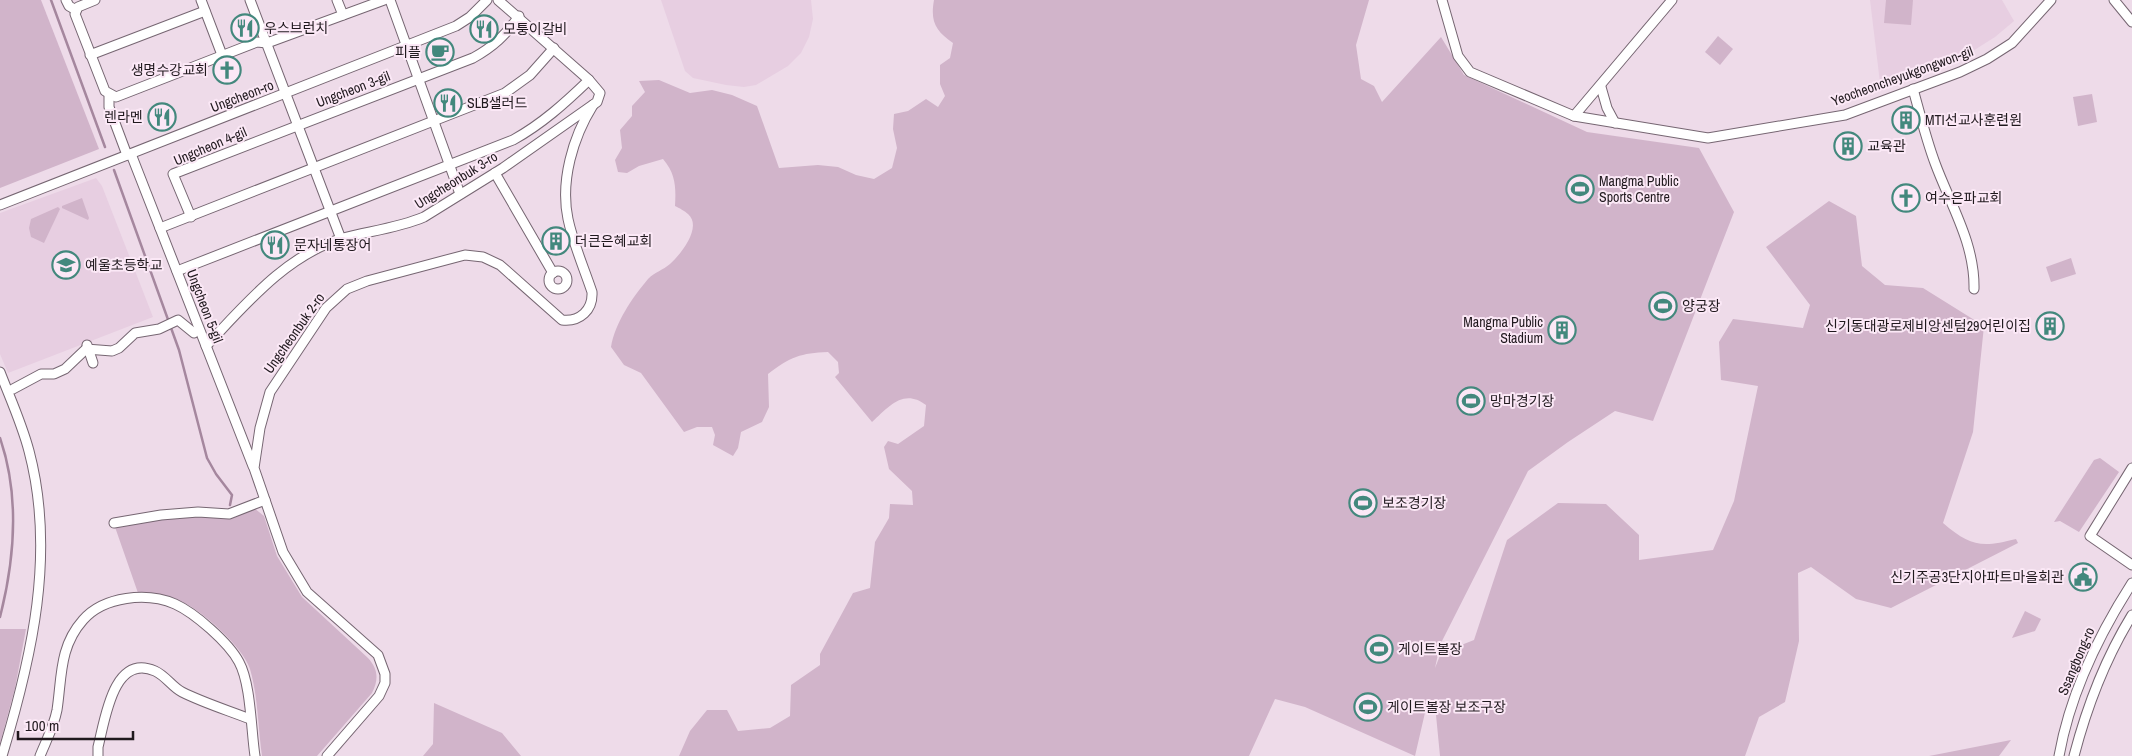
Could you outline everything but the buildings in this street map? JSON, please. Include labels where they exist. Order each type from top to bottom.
[{"type":"street","points":[[66,0],[69,6],[76,10],[96,0]]},
{"type":"street","points":[[201,0],[222,56]]},
{"type":"street","points":[[250,0],[341,239]]},
{"type":"street","points":[[337,0],[342,15]]},
{"type":"street","points":[[109,96],[119,96],[257,42],[267,43],[384,0]]},
{"type":"street","points":[[390,0],[460,194]]},
{"type":"street","name":"Ungcheon-ro","points":[[0,205],[407,47],[461,24],[487,0]]},
{"type":"street","points":[[498,0],[519,16],[589,80],[600,94],[599,99],[593,105]]},
{"type":"street","name":"Yeocheoncheyukgongwon-gil","points":[[1442,0],[1458,56],[1470,72],[1574,116],[1690,136],[1724,137],[1845,115],[1987,59],[2012,42],[2051,0]]},
{"type":"street","points":[[1574,116],[1601,87],[1672,0]]},
{"type":"street","points":[[2114,0],[2132,22]]},
{"type":"street","name":"Ungcheon 5-gil","points":[[76,10],[75,16],[104,91],[109,96],[109,107],[126,156],[160,228],[254,468]]},
{"type":"street","points":[[90,55],[205,11]]},
{"type":"street","name":"Ungcheon 3-gil","points":[[298,124],[419,79],[486,51],[506,35],[519,16]]},
{"type":"street","points":[[160,228],[505,93],[530,75],[554,48]]},
{"type":"street","points":[[177,271],[513,140],[535,128],[589,80]]},
{"type":"street","points":[[1601,87],[1607,108],[1615,123]]},
{"type":"street","points":[[1913,89],[1934,161],[1960,219],[1973,269],[1974,289]]},
{"type":"street","name":"Ungcheonbuk 3-ro","points":[[206,346],[269,281],[285,268],[341,239],[410,223],[424,217],[494,173],[593,105]]},
{"type":"street","name":"Ungcheonbuk 2-ro","points":[[327,756],[379,696],[385,683],[384,669],[374,651],[315,600],[302,586],[283,552],[254,468],[264,410],[280,375],[326,308],[336,297],[357,284],[465,255],[477,256],[500,265],[562,320],[576,320],[583,314],[592,299],[592,292],[573,236],[566,203],[570,163],[584,120],[593,105]]},
{"type":"street","name":"Ungcheon 4-gil","points":[[191,217],[173,174],[298,124]]},
{"type":"street","points":[[561,127],[573,129],[576,142]]},
{"type":"street","points":[[494,173],[553,273]]},
{"type":"street","points":[[88,346],[112,351],[119,348],[135,333],[164,326],[178,320],[194,334]]},
{"type":"street","points":[[88,346],[93,363]]},
{"type":"street","points":[[13,389],[41,374],[54,374],[65,369],[88,346]]},
{"type":"street","points":[[0,372],[28,450],[38,508],[42,550],[35,618],[21,689],[2,756]]},
{"type":"street","points":[[2132,468],[2090,536],[2132,565]]},
{"type":"street","points":[[114,523],[161,515],[198,512],[229,514],[265,500]]},
{"type":"street","name":"Ssangbong-ro","points":[[2059,756],[2064,730],[2085,670],[2111,616],[2132,583]]},
{"type":"street","points":[[40,756],[57,712],[60,668],[67,643],[83,620],[96,609],[122,600],[151,599],[174,604],[193,615],[233,652],[243,671],[255,756]]},
{"type":"street","name":"Ssangbong-ro","points":[[2074,756],[2094,692],[2108,657],[2132,615]]},
{"type":"street","points":[[98,756],[98,747],[116,686],[124,674],[133,670],[156,671],[181,692],[250,719]]},
{"type":"shaded area","points":[[0,0],[41,0],[99,149],[0,188]]},
{"type":"shaded area","points":[[661,0],[811,0],[813,19],[809,37],[801,53],[788,66],[756,85],[744,87],[726,85],[693,78],[685,71]]},
{"type":"shaded area","points":[[934,0],[1369,0],[1356,45],[1361,79],[1374,86],[1382,102],[1441,37],[1464,75],[1587,132],[1699,148],[1734,212],[1653,421],[1615,411],[1528,471],[1440,645],[1435,668],[1441,653],[1474,640],[1507,540],[1558,503],[1606,504],[1639,535],[1639,560],[1713,550],[1734,501],[1758,386],[1721,380],[1719,342],[1733,319],[1803,328],[1810,305],[1766,247],[1829,201],[1856,216],[1862,266],[1885,285],[1923,288],[1984,326],[1973,432],[1943,523],[1952,531],[1976,543],[1994,544],[2016,539],[2018,543],[1891,608],[1856,599],[1811,567],[1798,573],[1799,641],[1785,702],[1759,717],[1745,756],[1440,756],[1436,715],[1427,704],[1415,756],[1305,707],[1275,699],[1249,756],[679,756],[690,731],[707,710],[727,710],[738,731],[770,728],[790,716],[791,685],[820,665],[820,654],[853,593],[870,588],[875,542],[889,518],[890,504],[913,505],[912,491],[889,469],[884,447],[888,441],[898,444],[924,426],[926,405],[911,398],[897,401],[872,422],[835,377],[839,373],[838,362],[828,352],[819,353],[796,357],[768,374],[769,407],[762,422],[741,432],[738,448],[733,456],[713,445],[715,435],[712,427],[697,427],[684,432],[641,373],[624,365],[611,347],[620,320],[636,294],[648,279],[670,264],[679,254],[692,233],[693,226],[688,214],[675,206],[673,176],[663,159],[639,166],[627,173],[618,172],[615,160],[622,148],[620,130],[632,116],[632,106],[645,92],[639,81],[659,80],[690,93],[712,90],[732,95],[757,106],[779,168],[818,165],[838,167],[856,175],[874,179],[892,168],[897,148],[893,129],[894,114],[908,111],[926,99],[938,107],[945,96],[940,84],[940,65],[950,58],[953,43],[938,30],[933,14]]},
{"type":"shaded area","points":[[1870,0],[2002,0],[2014,21],[1995,37],[1960,59],[1881,91]]},
{"type":"shaded area","points":[[1886,0],[1913,0],[1911,25],[1884,23]]},
{"type":"shaded area","points":[[1718,36],[1733,49],[1720,65],[1705,52]]},
{"type":"shaded area","points":[[2092,94],[2097,122],[2078,126],[2073,97]]},
{"type":"shaded area","name":"예울초등학교","points":[[96,178],[102,186],[153,317],[8,373],[0,354],[0,213]]},
{"type":"shaded area","points":[[82,198],[88,220],[62,208],[62,206]]},
{"type":"shaded area","points":[[58,207],[60,209],[44,243],[31,237],[29,228],[31,219]]},
{"type":"shaded area","points":[[2071,258],[2076,274],[2051,282],[2046,267]]},
{"type":"shaded area","points":[[2100,458],[2119,472],[2079,532],[2060,521],[2054,522],[2094,460]]},
{"type":"shaded area","points":[[254,508],[264,516],[277,556],[302,597],[368,658],[376,670],[376,683],[372,693],[317,756],[262,756],[255,690],[246,660],[221,631],[191,607],[167,596],[138,593],[115,527],[184,515],[232,517]]},
{"type":"shaded area","points":[[2025,611],[2041,619],[2035,631],[2012,638]]},
{"type":"shaded area","points":[[0,629],[26,629],[15,688],[0,744]]},
{"type":"shaded area","points":[[434,703],[502,733],[521,756],[423,756],[433,744]]},
{"type":"shaded area","points":[[2011,740],[1999,756],[1929,756]]},
{"type":"waterway","points":[[51,0],[105,147]]},
{"type":"waterway","points":[[114,170],[179,350],[207,458],[216,474],[232,495],[230,505]]},
{"type":"waterway","points":[[0,438],[11,482],[13,505],[12,550],[0,617]]},
{"type":"place","name":"우스브런치","points":[[245,28]]},
{"type":"place","name":"모퉁이갈비","points":[[484,29]]},
{"type":"place","name":"피플","points":[[440,52]]},
{"type":"place","name":"생명수강교회","points":[[227,70]]},
{"type":"place","name":"SLB샐러드","points":[[448,103]]},
{"type":"place","name":"렌라멘","points":[[162,117]]},
{"type":"place","name":"MTI선교사훈련원","points":[[1906,120]]},
{"type":"place","name":"교육관","points":[[1848,146]]},
{"type":"place","name":"Mangma Public Sports Centre","points":[[1580,189]]},
{"type":"place","name":"여수은파교회","points":[[1906,198]]},
{"type":"place","name":"더큰은혜교회","points":[[556,241]]},
{"type":"place","name":"문자네통장어","points":[[275,245]]},
{"type":"place","name":"예울초등학교","points":[[66,265]]},
{"type":"place","name":"양궁장","points":[[1663,306]]},
{"type":"place","name":"신기동대광로제비앙센텀29어린이집","points":[[2050,326]]},
{"type":"place","name":"Mangma Public Stadium","points":[[1562,330]]},
{"type":"place","name":"망마경기장","points":[[1471,401]]},
{"type":"place","name":"보조경기장","points":[[1363,503]]},
{"type":"place","name":"신기주공3단지아파트마을회관","points":[[2083,577]]},
{"type":"place","name":"게이트볼장","points":[[1379,649]]},
{"type":"place","name":"게이트볼장 보조구장","points":[[1368,707]]}]
